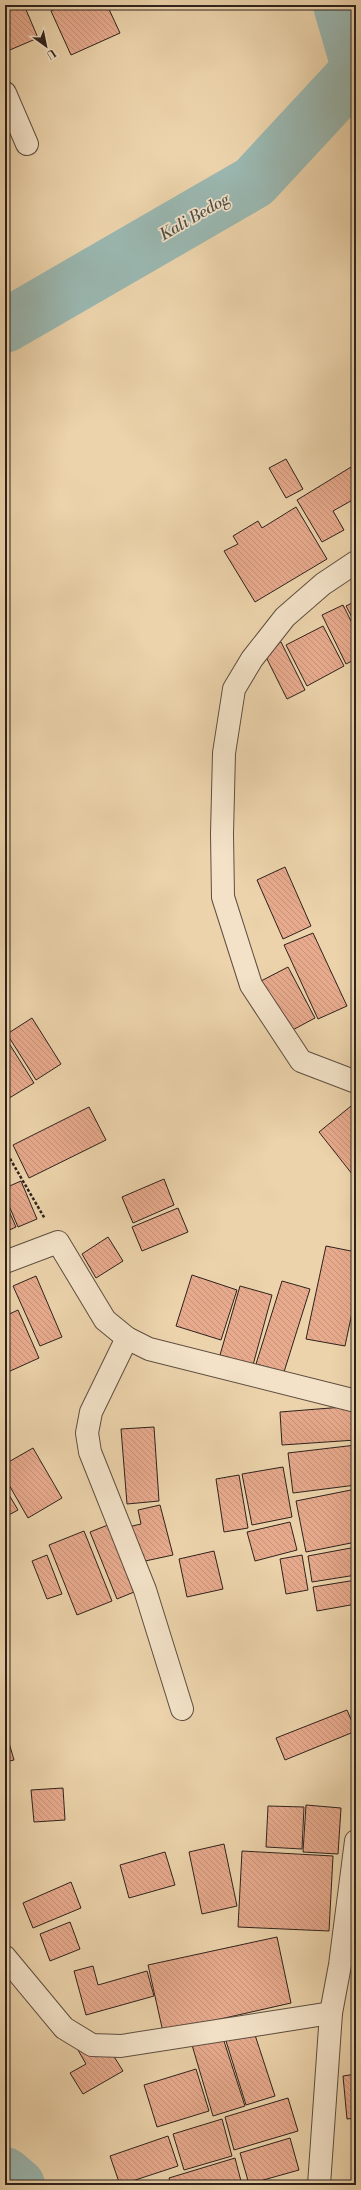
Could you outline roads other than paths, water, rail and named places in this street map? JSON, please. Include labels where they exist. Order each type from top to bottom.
[{"type":"street","points":[[5,93],[27,144]]},
{"type":"street","points":[[356,562],[323,584],[286,617],[252,659],[234,688],[224,752],[222,834],[223,897],[251,985],[301,1061],[356,1082]]},
{"type":"street","points":[[5,1262],[58,1242],[105,1320],[127,1338],[149,1349],[356,1401]]},
{"type":"street","points":[[127,1338],[91,1412],[87,1433],[90,1452],[145,1590],[182,1710]]},
{"type":"street","points":[[319,2185],[331,2013],[348,1964],[356,1841]]},
{"type":"street","points":[[5,1958],[64,2028],[92,2044],[121,2046],[331,2013]]},
{"type":"waterway","name":"Kali Bedog","points":[[340,5],[356,60]]},
{"type":"waterway","name":"Kali Bedog","points":[[5,326],[254,182],[356,72]]},
{"type":"waterway","name":"Kali Bedog","points":[[5,2174],[18,2185]]}]
